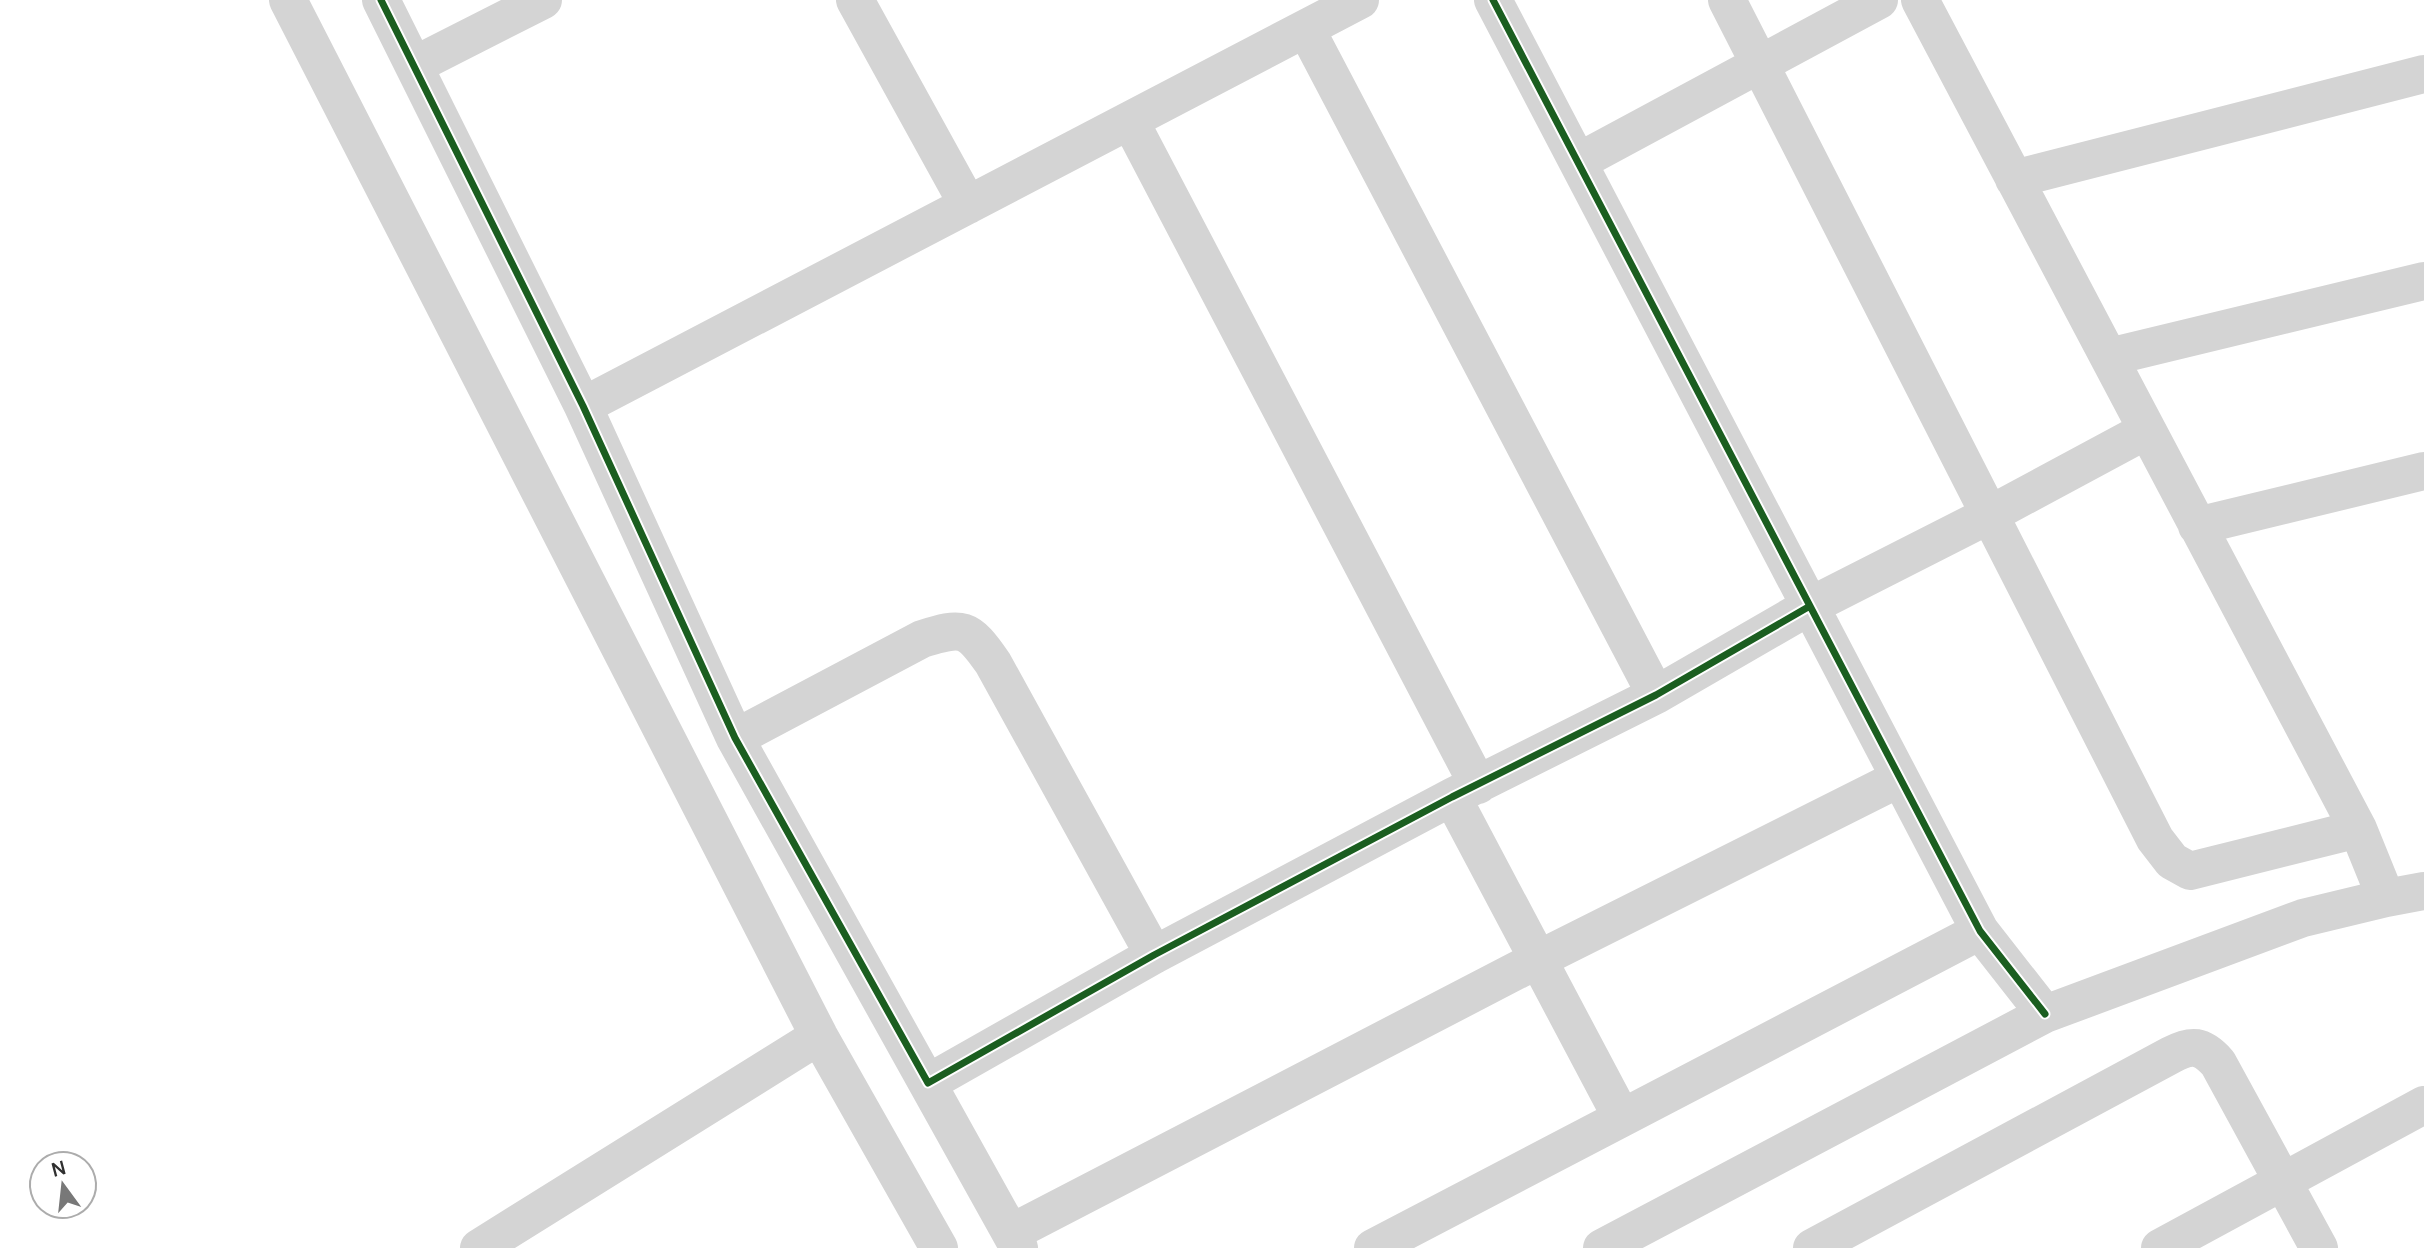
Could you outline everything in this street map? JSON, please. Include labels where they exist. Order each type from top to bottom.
[{"type":"street","points":[[288,0],[819,1036],[939,1248]]},
{"type":"street","points":[[381,0],[583,406],[735,738],[1015,1240],[1537,960],[1900,778]]},
{"type":"street","points":[[415,65],[543,0]]},
{"type":"street","points":[[855,0],[968,205]]},
{"type":"street","points":[[583,406],[1360,0]]},
{"type":"street","points":[[1493,0],[1980,931],[2045,1014]]},
{"type":"street","points":[[1727,0],[2155,839],[2172,861],[2190,871],[2358,829]]},
{"type":"street","points":[[1578,162],[1879,0]]},
{"type":"street","points":[[1928,2],[2014,179],[2358,829],[2386,898]]},
{"type":"street","points":[[1306,29],[1656,695]]},
{"type":"street","points":[[2014,179],[2424,74]]},
{"type":"street","points":[[1130,121],[1465,791],[1537,960],[1622,1118]]},
{"type":"street","points":[[2109,356],[2424,281]]},
{"type":"street","points":[[928,1083],[1154,955],[1465,791],[1656,695],[1810,606],[1989,515],[2147,430]]},
{"type":"street","points":[[2197,526],[2424,471]]},
{"type":"street","points":[[735,738],[922,639],[952,629],[976,638],[993,663],[1154,955]]},
{"type":"street","points":[[1602,1248],[2045,1014],[2303,918],[2424,891]]},
{"type":"street","points":[[1373,1248],[1980,931]]},
{"type":"street","points":[[479,1248],[819,1036]]},
{"type":"street","points":[[1812,1248],[2185,1048],[2207,1051],[2218,1063],[2319,1248]]},
{"type":"street","points":[[2160,1248],[2424,1105]]},
{"type":"cycle path","points":[[381,0],[583,406],[735,738],[928,1083],[1154,955],[1452,797],[1656,695],[1810,606]]},
{"type":"cycle path","points":[[1493,0],[1980,931],[2045,1014]]}]
